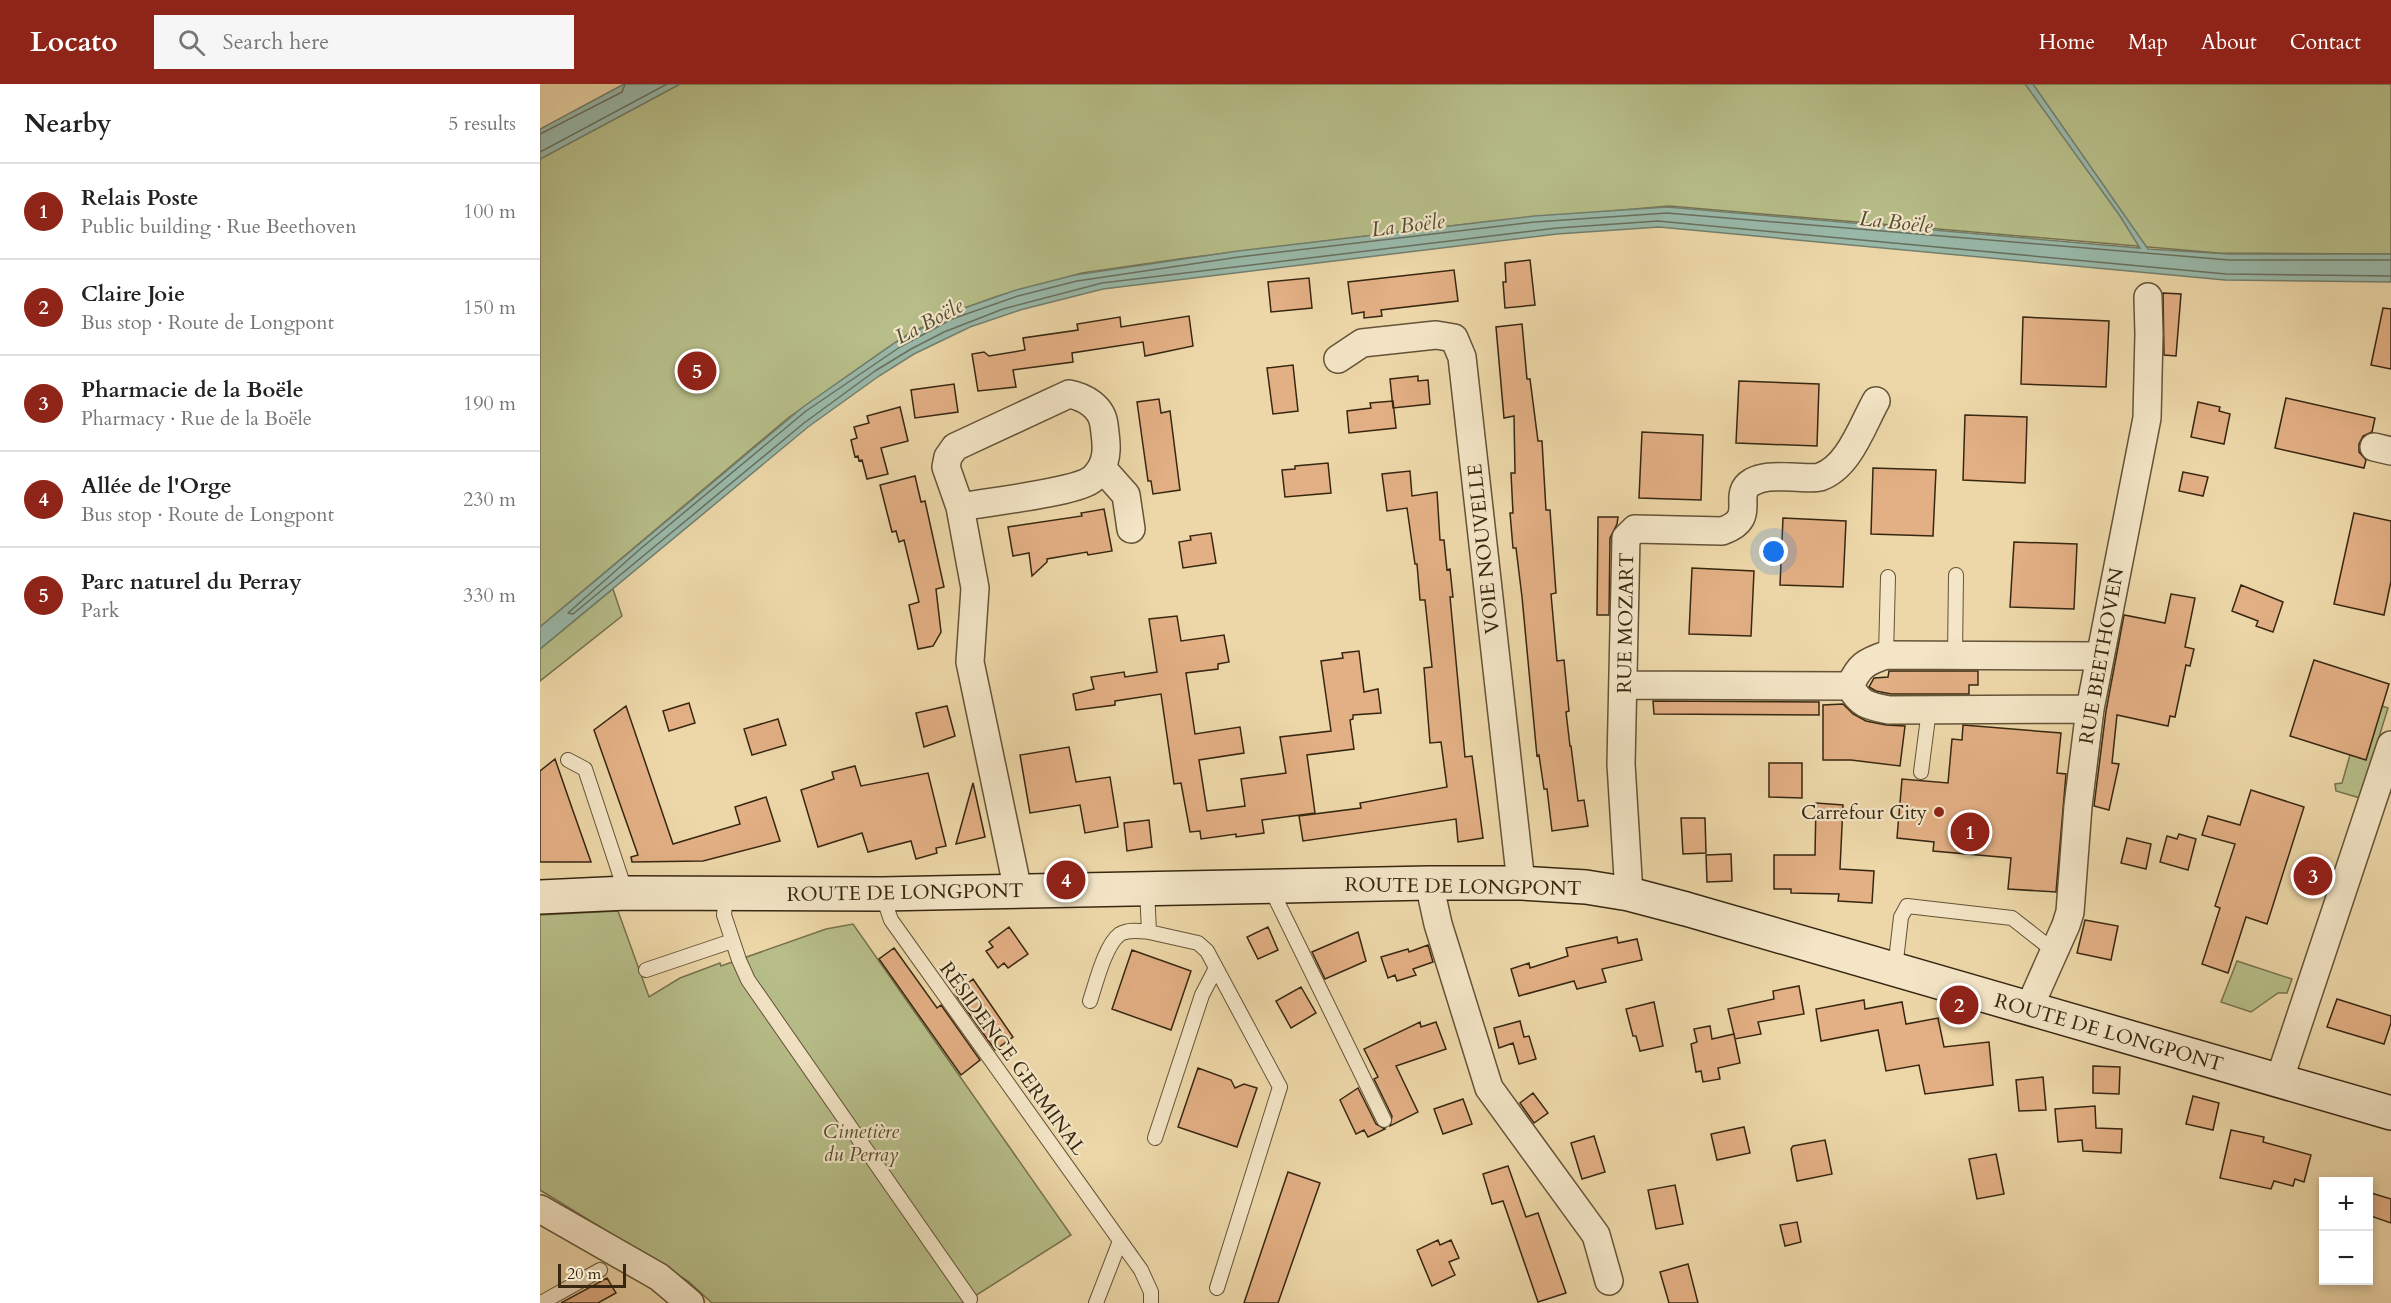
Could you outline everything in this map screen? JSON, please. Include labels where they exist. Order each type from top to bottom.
[{"type":"main road","name":"ROUTE DE LONGPONT","points":[[540,897],[626,893],[882,894],[1429,883],[1586,887],[1629,894],[2391,1113]]},
{"type":"street","name":"RUE BEETHOVEN","points":[[2030,1008],[2070,912],[2078,806],[2090,710],[2146,418],[2148,297]]},
{"type":"street","name":"VOIE NOUVELLE","points":[[1338,359],[1362,343],[1436,334],[1454,338],[1462,357],[1521,884]]},
{"type":"street","points":[[960,507],[1073,488],[1091,480],[1102,468],[1107,448],[1103,421],[1095,407],[1083,397],[1069,394],[955,447],[948,457],[946,467],[960,507],[975,588],[970,662],[1018,891]]},
{"type":"street","name":"RUE MOZART","points":[[1629,894],[1621,764],[1626,538],[1635,529],[1722,531],[1735,526],[1742,517],[1743,495],[1750,483],[1765,477],[1817,478],[1832,471],[1845,457],[1876,401]]},
{"type":"street","points":[[1102,468],[1126,495],[1131,529]]},
{"type":"street","points":[[1850,686],[1857,671],[1868,662],[1886,655],[2099,656]]},
{"type":"street","points":[[1624,685],[1850,686]]},
{"type":"street","points":[[1850,686],[1857,699],[1869,706],[1889,711],[2090,710]]},
{"type":"street","points":[[2279,1081],[2391,745]]},
{"type":"street","points":[[1429,883],[1438,924],[1490,1088],[1596,1235],[1609,1281]]},
{"type":"street","points":[[540,1209],[658,1277],[690,1303]]},
{"type":"lane","points":[[1955,656],[1956,576]]},
{"type":"lane","points":[[1886,655],[1888,577]]},
{"type":"lane","points":[[1921,772],[1929,711]]},
{"type":"lane","points":[[568,760],[585,770],[626,893]]},
{"type":"lane","points":[[1269,886],[1384,1120]]},
{"type":"lane","points":[[1148,889],[1149,932]]},
{"type":"lane","name":"RÉSIDENCE GERMINAL","points":[[882,894],[891,920],[1141,1270],[1151,1292],[1151,1303]]},
{"type":"lane","points":[[726,895],[724,915],[748,980],[970,1299]]},
{"type":"lane","points":[[1895,969],[1901,917],[1906,906],[2012,918],[2055,951]]},
{"type":"lane","points":[[1090,1001],[1107,953],[1120,934],[1134,930],[1198,944],[1207,951],[1280,1087],[1217,1288]]},
{"type":"lane","points":[[646,970],[732,941]]},
{"type":"lane","points":[[1155,1138],[1202,995],[1216,968]]},
{"type":"lane","points":[[1096,1303],[1120,1241]]},
{"type":"lane","points":[[541,1303],[600,1270]]},
{"type":"green space","points":[[680,84],[2391,84],[2391,254],[2218,253],[1669,206],[1484,222],[1082,273],[998,296],[910,333],[788,418],[540,627],[540,159]]},
{"type":"green space","points":[[613,589],[622,616],[540,681],[540,649]]},
{"type":"green space","points":[[2382,706],[2388,708],[2360,798],[2336,791],[2335,784],[2342,783],[2350,755]]},
{"type":"green space","name":"Cimetière du Perray","points":[[618,911],[649,997],[680,978],[720,963],[721,966],[826,929],[853,924],[1071,1235],[964,1303],[712,1303],[688,1281],[540,1190],[540,915]]},
{"type":"green space","points":[[2237,961],[2292,979],[2287,993],[2278,993],[2251,1012],[2221,1002]]},
{"type":"water","points":[[624,84],[680,84],[540,159],[540,129]]},
{"type":"water","points":[[2025,84],[2033,84],[2148,249],[2229,254],[2391,254],[2391,282],[2225,280],[1659,227],[1557,234],[1103,289],[1020,310],[970,327],[914,354],[879,376],[808,427],[540,649],[540,627],[803,407],[896,342],[950,313],[1016,290],[1075,275],[1238,251],[1534,216],[1667,207],[2140,248],[2120,216]]},
{"type":"building","points":[[1530,260],[1535,305],[1505,308],[1503,282],[1506,282],[1505,263]]},
{"type":"building","points":[[1454,270],[1458,301],[1381,310],[1382,316],[1364,318],[1364,312],[1352,314],[1348,282]]},
{"type":"building","points":[[1309,278],[1312,308],[1271,312],[1268,282]]},
{"type":"building","points":[[2163,293],[2181,294],[2176,356],[2164,355]]},
{"type":"building","points":[[2383,308],[2391,309],[2391,369],[2371,365]]},
{"type":"building","points":[[1189,316],[1193,346],[1145,356],[1143,342],[1072,353],[1073,362],[1013,370],[1016,387],[978,391],[972,354],[984,352],[989,356],[1025,350],[1023,338],[1078,330],[1077,324],[1120,317],[1121,327]]},
{"type":"building","points":[[2023,317],[2109,321],[2106,387],[2021,384]]},
{"type":"building","points":[[1522,324],[1527,379],[1530,379],[1538,441],[1542,441],[1546,510],[1550,510],[1556,593],[1551,594],[1557,661],[1564,660],[1570,746],[1578,801],[1584,800],[1588,826],[1552,831],[1547,789],[1544,789],[1539,755],[1537,756],[1522,597],[1516,548],[1513,548],[1510,513],[1513,513],[1511,473],[1515,473],[1514,416],[1504,418],[1496,327]]},
{"type":"building","points":[[1293,365],[1298,411],[1273,414],[1267,368]]},
{"type":"building","points":[[1418,376],[1418,381],[1428,380],[1430,404],[1393,408],[1390,379]]},
{"type":"building","points":[[1739,381],[1819,384],[1817,446],[1736,443]]},
{"type":"building","points":[[954,384],[958,412],[915,418],[911,390]]},
{"type":"building","points":[[2286,398],[2375,418],[2372,432],[2363,436],[2359,444],[2359,452],[2366,460],[2364,468],[2275,448]]},
{"type":"building","points":[[1159,399],[1161,413],[1170,411],[1180,490],[1153,494],[1151,481],[1148,481],[1137,402]]},
{"type":"building","points":[[1393,401],[1396,428],[1349,433],[1347,411],[1371,408],[1370,403]]},
{"type":"building","points":[[2198,402],[2220,407],[2219,411],[2230,414],[2224,444],[2191,437]]},
{"type":"building","points":[[900,407],[908,441],[881,448],[888,474],[867,479],[862,460],[859,461],[858,456],[855,457],[851,440],[857,438],[854,427],[869,423],[867,416]]},
{"type":"building","points":[[1965,415],[2027,417],[2025,483],[1963,480]]},
{"type":"building","points":[[1642,432],[1703,435],[1701,500],[1639,498]]},
{"type":"building","points":[[1328,463],[1331,493],[1285,497],[1282,470],[1295,469],[1295,466]]},
{"type":"building","points":[[1873,468],[1936,470],[1933,536],[1871,534]]},
{"type":"building","points":[[1410,471],[1412,496],[1437,492],[1440,540],[1444,540],[1453,597],[1450,597],[1465,757],[1472,756],[1483,838],[1458,842],[1456,819],[1303,841],[1299,816],[1361,808],[1360,803],[1447,787],[1441,742],[1430,743],[1424,668],[1432,667],[1425,600],[1420,600],[1417,564],[1415,564],[1407,508],[1387,511],[1382,474]]},
{"type":"building","points":[[2183,472],[2208,477],[2203,496],[2179,491]]},
{"type":"building","points":[[915,476],[921,502],[925,501],[944,587],[936,589],[941,632],[933,646],[918,649],[909,605],[919,602],[904,540],[899,542],[896,531],[892,532],[880,485]]},
{"type":"building","points":[[1104,509],[1112,551],[1088,555],[1087,552],[1047,559],[1047,562],[1032,576],[1029,553],[1013,556],[1008,527],[1082,516],[1081,513]]},
{"type":"building","points":[[2354,513],[2391,521],[2391,581],[2384,615],[2334,604]]},
{"type":"building","points":[[1598,517],[1618,517],[1610,538],[1609,615],[1597,615]]},
{"type":"building","points":[[1783,518],[1846,521],[1843,587],[1780,585]]},
{"type":"building","points":[[1211,533],[1216,563],[1183,568],[1179,542],[1191,540],[1190,536]]},
{"type":"building","points":[[2014,542],[2077,544],[2074,609],[2010,607]]},
{"type":"building","points":[[1692,568],[1754,571],[1751,636],[1689,634]]},
{"type":"building","points":[[2241,585],[2283,602],[2273,632],[2256,626],[2258,621],[2232,611]]},
{"type":"building","points":[[2171,594],[2195,598],[2185,647],[2194,649],[2190,666],[2186,665],[2175,717],[2170,716],[2168,726],[2117,715],[2112,763],[2119,764],[2109,810],[2094,806],[2106,711],[2124,615],[2165,623]]},
{"type":"building","points":[[1177,616],[1181,641],[1224,635],[1229,662],[1218,664],[1218,669],[1186,673],[1195,734],[1240,727],[1244,753],[1199,760],[1207,811],[1245,806],[1241,779],[1286,773],[1280,737],[1331,731],[1321,661],[1343,658],[1342,653],[1359,651],[1364,692],[1378,689],[1381,713],[1353,715],[1353,719],[1350,720],[1354,749],[1307,755],[1315,813],[1262,820],[1264,833],[1201,839],[1200,831],[1190,832],[1181,783],[1174,784],[1161,694],[1115,701],[1115,705],[1076,710],[1073,694],[1094,689],[1091,677],[1124,672],[1125,677],[1157,672],[1149,619]]},
{"type":"building","points":[[2314,660],[2389,684],[2366,760],[2290,736]]},
{"type":"building","points":[[1889,671],[1978,671],[1978,685],[1969,685],[1969,694],[1891,694],[1869,687],[1874,678],[1888,677]]},
{"type":"building","points":[[1653,701],[1819,702],[1819,715],[1654,714]]},
{"type":"building","points":[[689,703],[695,723],[669,731],[663,711]]},
{"type":"building","points":[[1843,704],[1853,714],[1866,721],[1905,726],[1900,766],[1851,760],[1823,760],[1823,705]]},
{"type":"building","points":[[626,706],[673,844],[740,824],[735,807],[766,797],[780,841],[703,861],[632,862],[631,857],[638,855],[594,730]]},
{"type":"building","points":[[947,706],[955,736],[924,747],[916,713]]},
{"type":"building","points":[[778,719],[786,745],[752,755],[744,729]]},
{"type":"building","points":[[1963,725],[2061,733],[2057,773],[2066,774],[2056,892],[2008,889],[2011,858],[1933,851],[1934,842],[1897,838],[1902,779],[1948,783],[1952,739],[1962,740]]},
{"type":"building","points":[[1069,747],[1076,782],[1110,777],[1118,827],[1085,833],[1080,805],[1030,813],[1020,755]]},
{"type":"building","points":[[555,759],[591,862],[540,862],[540,771]]},
{"type":"building","points":[[1769,763],[1802,763],[1802,798],[1769,797]]},
{"type":"building","points":[[855,766],[861,786],[928,773],[946,846],[936,848],[937,853],[916,859],[911,841],[868,852],[862,833],[818,847],[801,790],[834,779],[832,772]]},
{"type":"building","points":[[973,783],[985,837],[956,844]]},
{"type":"building","points":[[2251,790],[2304,807],[2267,924],[2246,917],[2228,973],[2202,964],[2220,908],[2215,906],[2235,844],[2202,835],[2208,816],[2240,825]]},
{"type":"building","points":[[1816,803],[1843,805],[1840,869],[1874,871],[1872,903],[1838,901],[1839,894],[1791,893],[1791,889],[1774,889],[1774,855],[1815,855]]},
{"type":"building","points":[[1681,818],[1705,818],[1706,853],[1683,854]]},
{"type":"building","points":[[1149,820],[1152,847],[1127,851],[1124,823]]},
{"type":"building","points":[[2179,834],[2196,839],[2188,870],[2160,862],[2167,836],[2177,839]]},
{"type":"building","points":[[2127,838],[2151,844],[2146,869],[2121,863]]},
{"type":"building","points":[[1731,854],[1732,881],[1707,882],[1706,855]]},
{"type":"building","points":[[2085,920],[2118,926],[2111,960],[2077,953]]},
{"type":"building","points":[[1009,927],[1028,954],[1008,968],[1004,963],[998,968],[986,951],[993,947],[989,942]]},
{"type":"building","points":[[1268,927],[1278,950],[1258,959],[1247,937]]},
{"type":"building","points":[[1358,932],[1366,961],[1325,979],[1312,952]]},
{"type":"building","points":[[1617,937],[1618,943],[1637,939],[1642,960],[1602,969],[1606,982],[1577,989],[1574,981],[1519,996],[1511,969],[1529,963],[1530,968],[1568,956],[1566,948]]},
{"type":"building","points":[[1428,945],[1433,962],[1413,969],[1416,975],[1397,981],[1395,975],[1388,978],[1381,957],[1408,949],[1409,952]]},
{"type":"building","points":[[894,948],[937,1008],[941,1005],[980,1060],[961,1075],[879,959]]},
{"type":"building","points":[[1132,950],[1191,971],[1171,1030],[1112,1009]]},
{"type":"building","points":[[973,979],[1013,1037],[995,1050],[955,994]]},
{"type":"building","points":[[1799,986],[1804,1014],[1758,1022],[1761,1034],[1735,1039],[1728,1009],[1774,999],[1773,991]]},
{"type":"building","points":[[1301,987],[1316,1013],[1291,1028],[1276,1001]]},
{"type":"building","points":[[2337,999],[2391,1016],[2384,1044],[2327,1027]]},
{"type":"building","points":[[1864,1000],[1865,1009],[1902,1002],[1906,1024],[1938,1018],[1944,1047],[1989,1042],[1993,1085],[1925,1094],[1919,1065],[1886,1071],[1878,1030],[1821,1041],[1816,1009]]},
{"type":"building","points":[[1654,1002],[1663,1046],[1640,1051],[1636,1036],[1633,1036],[1626,1009]]},
{"type":"building","points":[[1520,1021],[1524,1037],[1529,1036],[1536,1059],[1519,1064],[1513,1043],[1499,1048],[1494,1028]]},
{"type":"building","points":[[1420,1022],[1421,1027],[1436,1022],[1446,1049],[1396,1066],[1418,1112],[1390,1126],[1392,1116],[1374,1079],[1378,1077],[1364,1049]]},
{"type":"building","points":[[1710,1026],[1712,1039],[1734,1034],[1740,1063],[1718,1068],[1720,1079],[1703,1082],[1701,1071],[1696,1072],[1691,1044],[1697,1042],[1694,1029]]},
{"type":"building","points":[[2093,1066],[2120,1067],[2119,1094],[2093,1093]]},
{"type":"building","points":[[1198,1068],[1231,1080],[1235,1088],[1244,1084],[1257,1088],[1237,1147],[1178,1127]]},
{"type":"building","points":[[2043,1077],[2046,1110],[2019,1111],[2016,1080]]},
{"type":"building","points":[[1358,1088],[1376,1124],[1385,1129],[1368,1137],[1364,1130],[1356,1134],[1340,1100]]},
{"type":"building","points":[[1533,1093],[1548,1113],[1534,1123],[1520,1103]]},
{"type":"building","points":[[2193,1096],[2219,1103],[2213,1130],[2186,1124]]},
{"type":"building","points":[[1463,1099],[1472,1124],[1443,1134],[1434,1109]]},
{"type":"building","points":[[2095,1106],[2096,1128],[2122,1129],[2121,1153],[2083,1151],[2082,1140],[2058,1142],[2055,1109]]},
{"type":"building","points":[[1744,1127],[1750,1153],[1717,1160],[1711,1134]]},
{"type":"building","points":[[2231,1130],[2264,1137],[2263,1142],[2311,1155],[2304,1182],[2295,1179],[2293,1186],[2274,1181],[2271,1189],[2220,1178]]},
{"type":"building","points":[[1594,1136],[1605,1172],[1582,1179],[1571,1143]]},
{"type":"building","points":[[1825,1140],[1832,1174],[1797,1181],[1791,1149],[1793,1146]]},
{"type":"building","points":[[1996,1154],[2004,1194],[1977,1199],[1969,1159]]},
{"type":"building","points":[[1508,1166],[1526,1217],[1538,1213],[1566,1293],[1538,1302],[1503,1201],[1492,1204],[1483,1174]]},
{"type":"building","points":[[1288,1172],[1320,1183],[1278,1303],[1244,1303]]},
{"type":"building","points":[[1675,1185],[1683,1224],[1656,1229],[1648,1190]]},
{"type":"building","points":[[2373,1194],[2391,1199],[2391,1223],[2373,1217]]},
{"type":"building","points":[[1797,1222],[1801,1242],[1785,1246],[1780,1225]]},
{"type":"building","points":[[1438,1240],[1440,1245],[1451,1240],[1459,1258],[1449,1262],[1455,1275],[1432,1286],[1417,1250]]},
{"type":"building","points":[[1688,1264],[1698,1303],[1669,1303],[1660,1272]]},
{"type":"building","points":[[607,1278],[616,1293],[598,1303],[561,1303]]},
{"type":"place","name":"Parc naturel du Perray","points":[[697,371]]},
{"type":"place","name":"Carrefour City","points":[[1939,812]]},
{"type":"place","name":"Relais Poste","points":[[1970,832]]},
{"type":"place","name":"Pharmacie de la Boële","points":[[2313,876]]},
{"type":"place","name":"Allée de l'Orge","points":[[1066,880]]},
{"type":"place","name":"Claire Joie","points":[[1959,1005]]},
{"type":"water label","name":"La Boële","points":[[1896,222]]},
{"type":"water label","name":"La Boële","points":[[1408,225]]},
{"type":"water label","name":"La Boële","points":[[929,321]]}]
